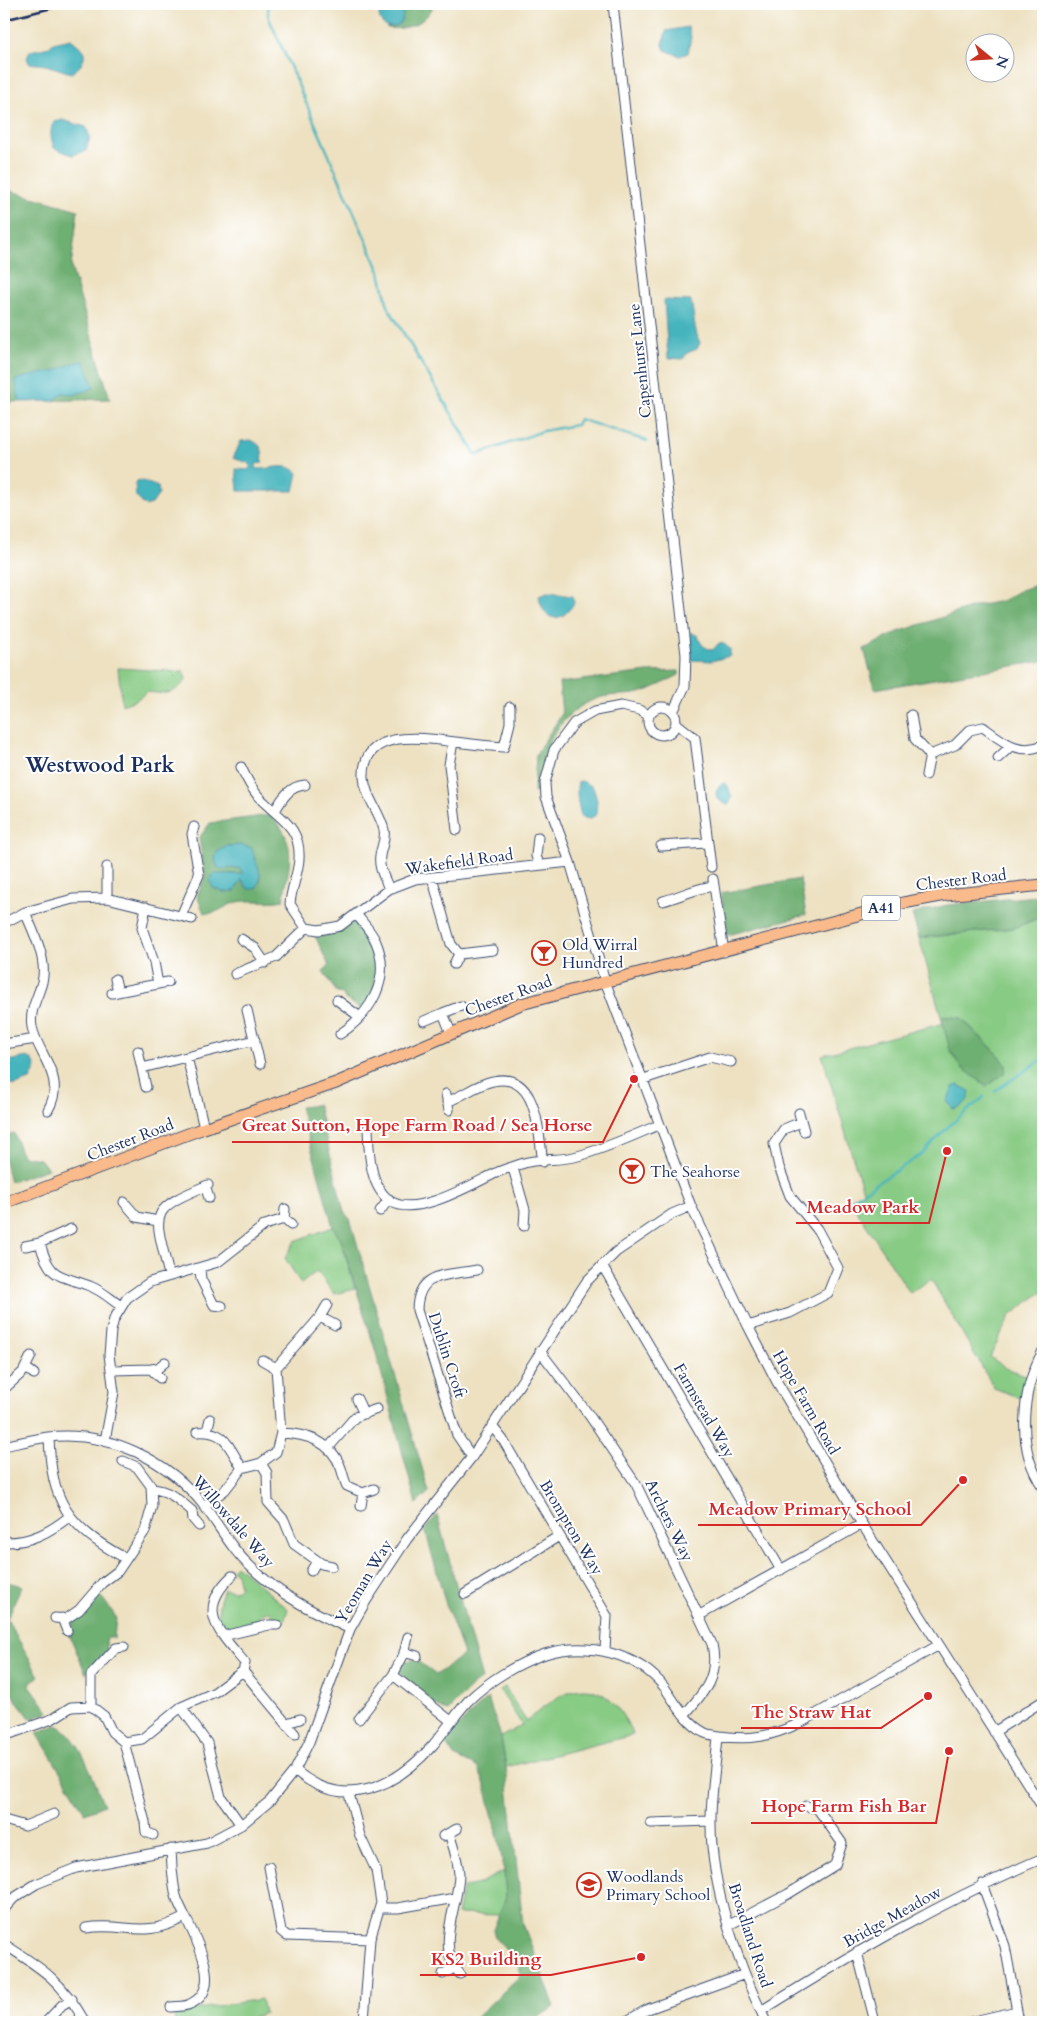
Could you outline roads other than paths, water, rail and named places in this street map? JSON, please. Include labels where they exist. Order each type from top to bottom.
[{"type":"main road","name":"Chester Road","points":[[4,1203],[204,1128],[336,1082],[521,1004],[724,952],[902,903],[946,895],[1043,885]]},
{"type":"street","name":"Capenhurst Lane","points":[[614,4],[686,655],[685,686],[673,712]]},
{"type":"street","points":[[615,18],[618,4]]},
{"type":"street","name":"Hope Farm Road","points":[[648,716],[639,710],[621,706],[594,711],[574,723],[554,750],[546,783],[546,797],[570,862],[605,981],[691,1206],[748,1326],[798,1420],[1043,1808]]},
{"type":"street","points":[[389,888],[380,868],[384,831],[366,786],[366,764],[371,753],[391,739],[414,738],[504,747],[510,723],[510,707]]},
{"type":"street","points":[[676,723],[669,734],[659,736],[650,730],[648,716],[659,707],[673,712],[676,723],[695,738],[706,844],[711,867]]},
{"type":"street","points":[[911,715],[915,739],[930,755]]},
{"type":"street","points":[[930,755],[955,744],[970,730],[983,727],[1011,746],[1025,750],[1043,745]]},
{"type":"street","points":[[452,742],[449,765],[457,830]]},
{"type":"street","points":[[998,758],[1011,746]]},
{"type":"street","points":[[926,776],[930,755]]},
{"type":"street","points":[[234,974],[276,957],[306,928],[290,904],[298,867],[298,846],[287,821],[250,786],[241,767]]},
{"type":"street","points":[[275,811],[285,795],[300,783]]},
{"type":"street","points":[[181,916],[199,875],[190,831]]},
{"type":"street","points":[[538,837],[536,856],[539,864]]},
{"type":"street","points":[[661,846],[706,844]]},
{"type":"street","name":"Wakefield Road","points":[[306,928],[319,930],[334,927],[356,914],[389,888],[415,880],[539,864],[570,862]]},
{"type":"street","points":[[107,867],[107,898]]},
{"type":"street","points":[[432,877],[451,944],[459,954]]},
{"type":"street","points":[[663,901],[682,896],[698,887],[714,883],[724,952]]},
{"type":"street","points":[[4,923],[25,912],[73,899],[107,898],[192,919]]},
{"type":"street","points":[[146,908],[142,928],[156,968],[158,984]]},
{"type":"street","points":[[25,912],[38,947],[43,970],[42,981],[32,1011],[32,1025],[36,1039],[49,1063],[54,1084],[53,1101],[48,1110]]},
{"type":"street","points":[[340,1034],[368,1010],[379,990],[380,964],[376,942],[356,914]]},
{"type":"street","points":[[241,939],[255,948],[265,963]]},
{"type":"street","points":[[459,954],[493,950]]},
{"type":"street","points":[[454,964],[459,954]]},
{"type":"street","points":[[115,979],[115,992],[168,982]]},
{"type":"street","points":[[337,1000],[360,1017]]},
{"type":"street","points":[[424,1021],[461,1006]]},
{"type":"street","points":[[247,1010],[260,1064]]},
{"type":"street","points":[[443,1013],[451,1033]]},
{"type":"street","points":[[4,1044],[36,1039]]},
{"type":"street","points":[[142,1068],[255,1040]]},
{"type":"street","points":[[138,1051],[146,1087]]},
{"type":"street","points":[[187,1057],[204,1128]]},
{"type":"street","points":[[644,1079],[710,1058],[731,1062]]},
{"type":"street","points":[[447,1102],[491,1081],[501,1079],[520,1085],[528,1093],[532,1104],[542,1162]]},
{"type":"street","points":[[748,1326],[790,1313],[828,1293],[838,1268],[817,1229],[790,1196],[779,1167],[774,1144],[784,1129],[801,1122]]},
{"type":"street","points":[[368,1128],[369,1148],[376,1183],[389,1199],[404,1205],[433,1202],[448,1197],[498,1172],[530,1162],[542,1162],[592,1152],[660,1125]]},
{"type":"street","points":[[369,1148],[380,1148]]},
{"type":"street","points":[[513,1168],[525,1212],[524,1226]]},
{"type":"street","points":[[169,1275],[158,1221],[161,1211],[173,1200],[206,1185],[209,1198]]},
{"type":"street","points":[[380,1211],[389,1199]]},
{"type":"street","points":[[124,1202],[137,1217],[158,1221]]},
{"type":"street","name":"Yeoman Way","points":[[4,1909],[14,1898],[36,1884],[76,1868],[207,1842],[241,1825],[270,1801],[295,1770],[310,1742],[350,1629],[392,1560],[472,1457],[587,1280],[602,1265],[641,1234],[691,1206]]},
{"type":"street","points":[[525,1212],[535,1211]]},
{"type":"street","points":[[105,1441],[113,1403],[109,1349],[110,1331],[121,1306],[139,1288],[169,1275],[200,1268],[225,1257],[264,1225],[284,1214],[291,1225]]},
{"type":"street","points":[[26,1246],[40,1243],[71,1230]]},
{"type":"street","points":[[40,1243],[46,1264],[51,1271],[59,1276],[94,1288],[121,1306]]},
{"type":"street","name":"Farmstead Way","points":[[602,1265],[781,1570]]},
{"type":"street","points":[[200,1268],[202,1279],[215,1308]]},
{"type":"street","name":"Dublin Croft","points":[[472,1457],[457,1435],[417,1310],[418,1296],[423,1284],[433,1278],[477,1270]]},
{"type":"street","points":[[204,1506],[225,1490],[242,1468],[261,1463],[276,1452],[281,1433],[276,1368],[320,1317],[327,1305]]},
{"type":"street","points":[[320,1317],[335,1325]]},
{"type":"street","name":"Archers Way","points":[[540,1351],[589,1415],[636,1484],[700,1615],[712,1644],[714,1668],[707,1688],[684,1715]]},
{"type":"street","points":[[1043,1351],[1031,1379],[1023,1418],[1027,1444],[1043,1487]]},
{"type":"street","points":[[4,1389],[26,1368],[32,1356]]},
{"type":"street","points":[[262,1360],[276,1368]]},
{"type":"street","points":[[112,1370],[158,1368],[165,1362]]},
{"type":"street","points":[[26,1368],[34,1374]]},
{"type":"street","points":[[151,1369],[160,1378]]},
{"type":"street","points":[[357,1399],[362,1412]]},
{"type":"street","points":[[329,1447],[346,1430],[349,1423],[362,1412],[377,1409]]},
{"type":"street","points":[[207,1432],[210,1419]]},
{"type":"street","name":"Brompton Way","points":[[492,1426],[503,1440],[607,1616],[606,1650]]},
{"type":"street","points":[[196,1432],[207,1432],[224,1438],[242,1468]]},
{"type":"street","points":[[281,1433],[306,1436],[329,1447],[336,1456],[347,1486],[363,1493],[374,1489]]},
{"type":"street","name":"Willowdale Way","points":[[4,1446],[49,1437],[77,1436],[105,1441],[126,1448],[159,1464],[204,1506],[240,1555],[278,1592],[311,1612],[350,1629]]},
{"type":"street","points":[[49,1437],[54,1482],[58,1498],[70,1516],[83,1530],[125,1558]]},
{"type":"street","points":[[67,1631],[59,1618],[72,1616],[102,1583],[118,1572],[125,1558],[138,1543],[145,1531],[152,1506],[152,1489],[145,1476],[137,1467],[122,1461]]},
{"type":"street","points":[[261,1463],[266,1473],[268,1502],[284,1520],[294,1544],[317,1560],[332,1566]]},
{"type":"street","points":[[152,1489],[163,1490],[192,1510],[193,1519],[199,1526]]},
{"type":"street","points":[[361,1506],[363,1493]]},
{"type":"street","points":[[4,1542],[30,1540],[53,1530],[70,1516]]},
{"type":"street","points":[[700,1615],[862,1524]]},
{"type":"street","points":[[467,1581],[469,1592],[559,1536]]},
{"type":"street","points":[[311,1571],[317,1560]]},
{"type":"street","points":[[4,1736],[52,1719],[71,1707],[91,1706],[104,1716],[112,1732],[124,1742],[142,1739],[181,1707],[215,1692],[243,1671],[244,1663],[223,1636],[212,1617],[212,1608],[219,1588],[232,1576]]},
{"type":"street","points":[[223,1636],[269,1625],[277,1626]]},
{"type":"street","points":[[359,1718],[392,1675],[404,1652],[408,1636]]},
{"type":"street","points":[[91,1706],[91,1675],[120,1648],[110,1641]]},
{"type":"street","points":[[295,1770],[323,1788],[349,1794],[370,1789],[410,1767],[434,1744],[470,1700],[503,1675],[530,1660],[560,1651],[587,1648],[606,1650],[635,1662],[652,1674],[684,1715],[705,1734],[757,1739],[778,1733],[940,1645]]},
{"type":"street","points":[[404,1652],[417,1656]]},
{"type":"street","points":[[243,1671],[295,1734]]},
{"type":"street","points":[[392,1675],[451,1721]]},
{"type":"street","points":[[994,1732],[1043,1701]]},
{"type":"street","points":[[181,1707],[207,1743],[221,1797],[241,1825]]},
{"type":"street","points":[[287,1724],[300,1719]]},
{"type":"street","name":"Broadland Road","points":[[718,1736],[711,1821],[716,1871],[729,1925],[745,1974],[766,2022]]},
{"type":"street","points":[[124,1742],[124,1751],[145,1822],[145,1834]]},
{"type":"street","points":[[349,1794],[360,1836],[376,1870],[380,1889],[380,1908],[370,1938],[368,2022],[351,2022]]},
{"type":"street","points":[[729,1925],[788,1894],[835,1865],[842,1843],[818,1804],[806,1806]]},
{"type":"street","points":[[4,1820],[25,1826],[54,1814]]},
{"type":"street","points":[[651,1823],[711,1821]]},
{"type":"street","points":[[443,1974],[457,1971],[448,1940],[458,1870],[450,1832]]},
{"type":"street","points":[[171,1849],[173,1884],[185,1917],[200,1945],[205,1961],[204,1988],[198,1999],[190,2004],[171,2007]]},
{"type":"street","name":"Bridge Meadow","points":[[761,2011],[902,1926],[982,1884],[1043,1858]]},
{"type":"street","points":[[269,1867],[281,1931],[287,1936],[370,1938]]},
{"type":"street","points":[[982,1884],[1005,1946],[1019,2022]]},
{"type":"street","points":[[380,1908],[398,1908],[455,1898]]},
{"type":"street","points":[[86,1928],[102,1925],[135,1931],[152,1930],[169,1925],[185,1917]]},
{"type":"street","points":[[4,1944],[41,1968],[58,1982],[72,1999],[86,2022]]},
{"type":"street","points":[[857,1952],[875,2022]]},
{"type":"street","points":[[625,2022],[648,2009],[745,1974]]},
{"type":"street","points":[[46,2022],[62,2005],[72,1999]]},
{"type":"street","points":[[970,2022],[1017,2011]]},
{"type":"water","points":[[391,3],[396,4],[402,10],[402,20],[396,26],[391,27],[386,26],[380,20],[379,15],[380,10],[386,4]]},
{"type":"water","points":[[688,27],[691,37],[688,53],[680,56],[665,50],[663,45],[666,31]]},
{"type":"water","points":[[71,39],[84,50],[84,58],[82,64],[71,73],[46,65],[29,63],[27,58],[30,51],[50,47],[53,43]]},
{"type":"water","points":[[62,120],[86,127],[90,137],[86,151],[72,155],[54,148],[51,128],[54,122]]},
{"type":"water","points":[[664,300],[691,301],[695,328],[700,343],[697,349],[687,353],[683,359],[668,358]]},
{"type":"water","points":[[84,361],[94,388],[74,395],[63,393],[54,401],[20,402],[15,380],[58,370]]},
{"type":"water","points":[[251,440],[260,446],[263,455],[262,463],[256,464],[256,469],[288,467],[293,469],[298,473],[294,491],[238,491],[236,469],[248,470],[251,466],[248,463],[233,458],[241,441]]},
{"type":"water","points":[[140,480],[158,487],[159,494],[152,504],[145,506],[136,497],[135,482]]},
{"type":"water","points":[[547,593],[573,596],[574,603],[564,615],[553,618],[544,611],[541,605],[539,596]]},
{"type":"water","points":[[690,632],[698,636],[703,646],[710,649],[713,650],[719,643],[724,644],[730,649],[730,656],[712,661],[690,660]]},
{"type":"water","points":[[582,781],[593,787],[597,800],[596,815],[589,819],[581,817],[578,804],[577,786],[578,782]]},
{"type":"water","points":[[724,783],[728,786],[732,798],[729,804],[725,804],[717,799],[716,792],[720,785]]},
{"type":"water","points":[[243,845],[252,848],[259,869],[260,879],[255,889],[248,889],[242,879],[235,891],[223,892],[213,888],[210,880],[214,874],[243,874],[240,868],[221,869],[217,867],[215,859],[217,852],[227,846]]},
{"type":"water","points":[[27,1057],[33,1060],[36,1068],[30,1080],[13,1086],[10,1083],[4,1086],[4,1062]]},
{"type":"water","points":[[958,1085],[970,1091],[965,1103],[953,1109],[947,1101],[953,1087]]},
{"type":"waterway","points":[[268,4],[268,16],[380,272],[388,307],[476,455],[543,431],[576,425],[579,419],[647,441]]},
{"type":"waterway","points":[[995,1091],[1043,1059]]},
{"type":"waterway","points":[[850,1200],[921,1155],[950,1125],[984,1097]]},
{"type":"railway","points":[[4,20],[68,4]]},
{"type":"place","name":"Old Wirral Hundred","points":[[544,953]]},
{"type":"place","name":"Great Sutton, Hope Farm Road / Sea Horse","points":[[634,1079]]},
{"type":"place","name":"Meadow Park","points":[[947,1151]]},
{"type":"place","name":"The Seahorse","points":[[632,1171]]},
{"type":"place","name":"Meadow Primary School","points":[[963,1480]]},
{"type":"place","name":"The Straw Hat","points":[[928,1696]]},
{"type":"place","name":"Hope Farm Fish Bar","points":[[949,1751]]},
{"type":"place","name":"Woodlands Primary School","points":[[589,1885]]},
{"type":"place","name":"KS2 Building","points":[[641,1957]]},
{"type":"district","name":"Westwood Park","points":[[100,765]]}]
